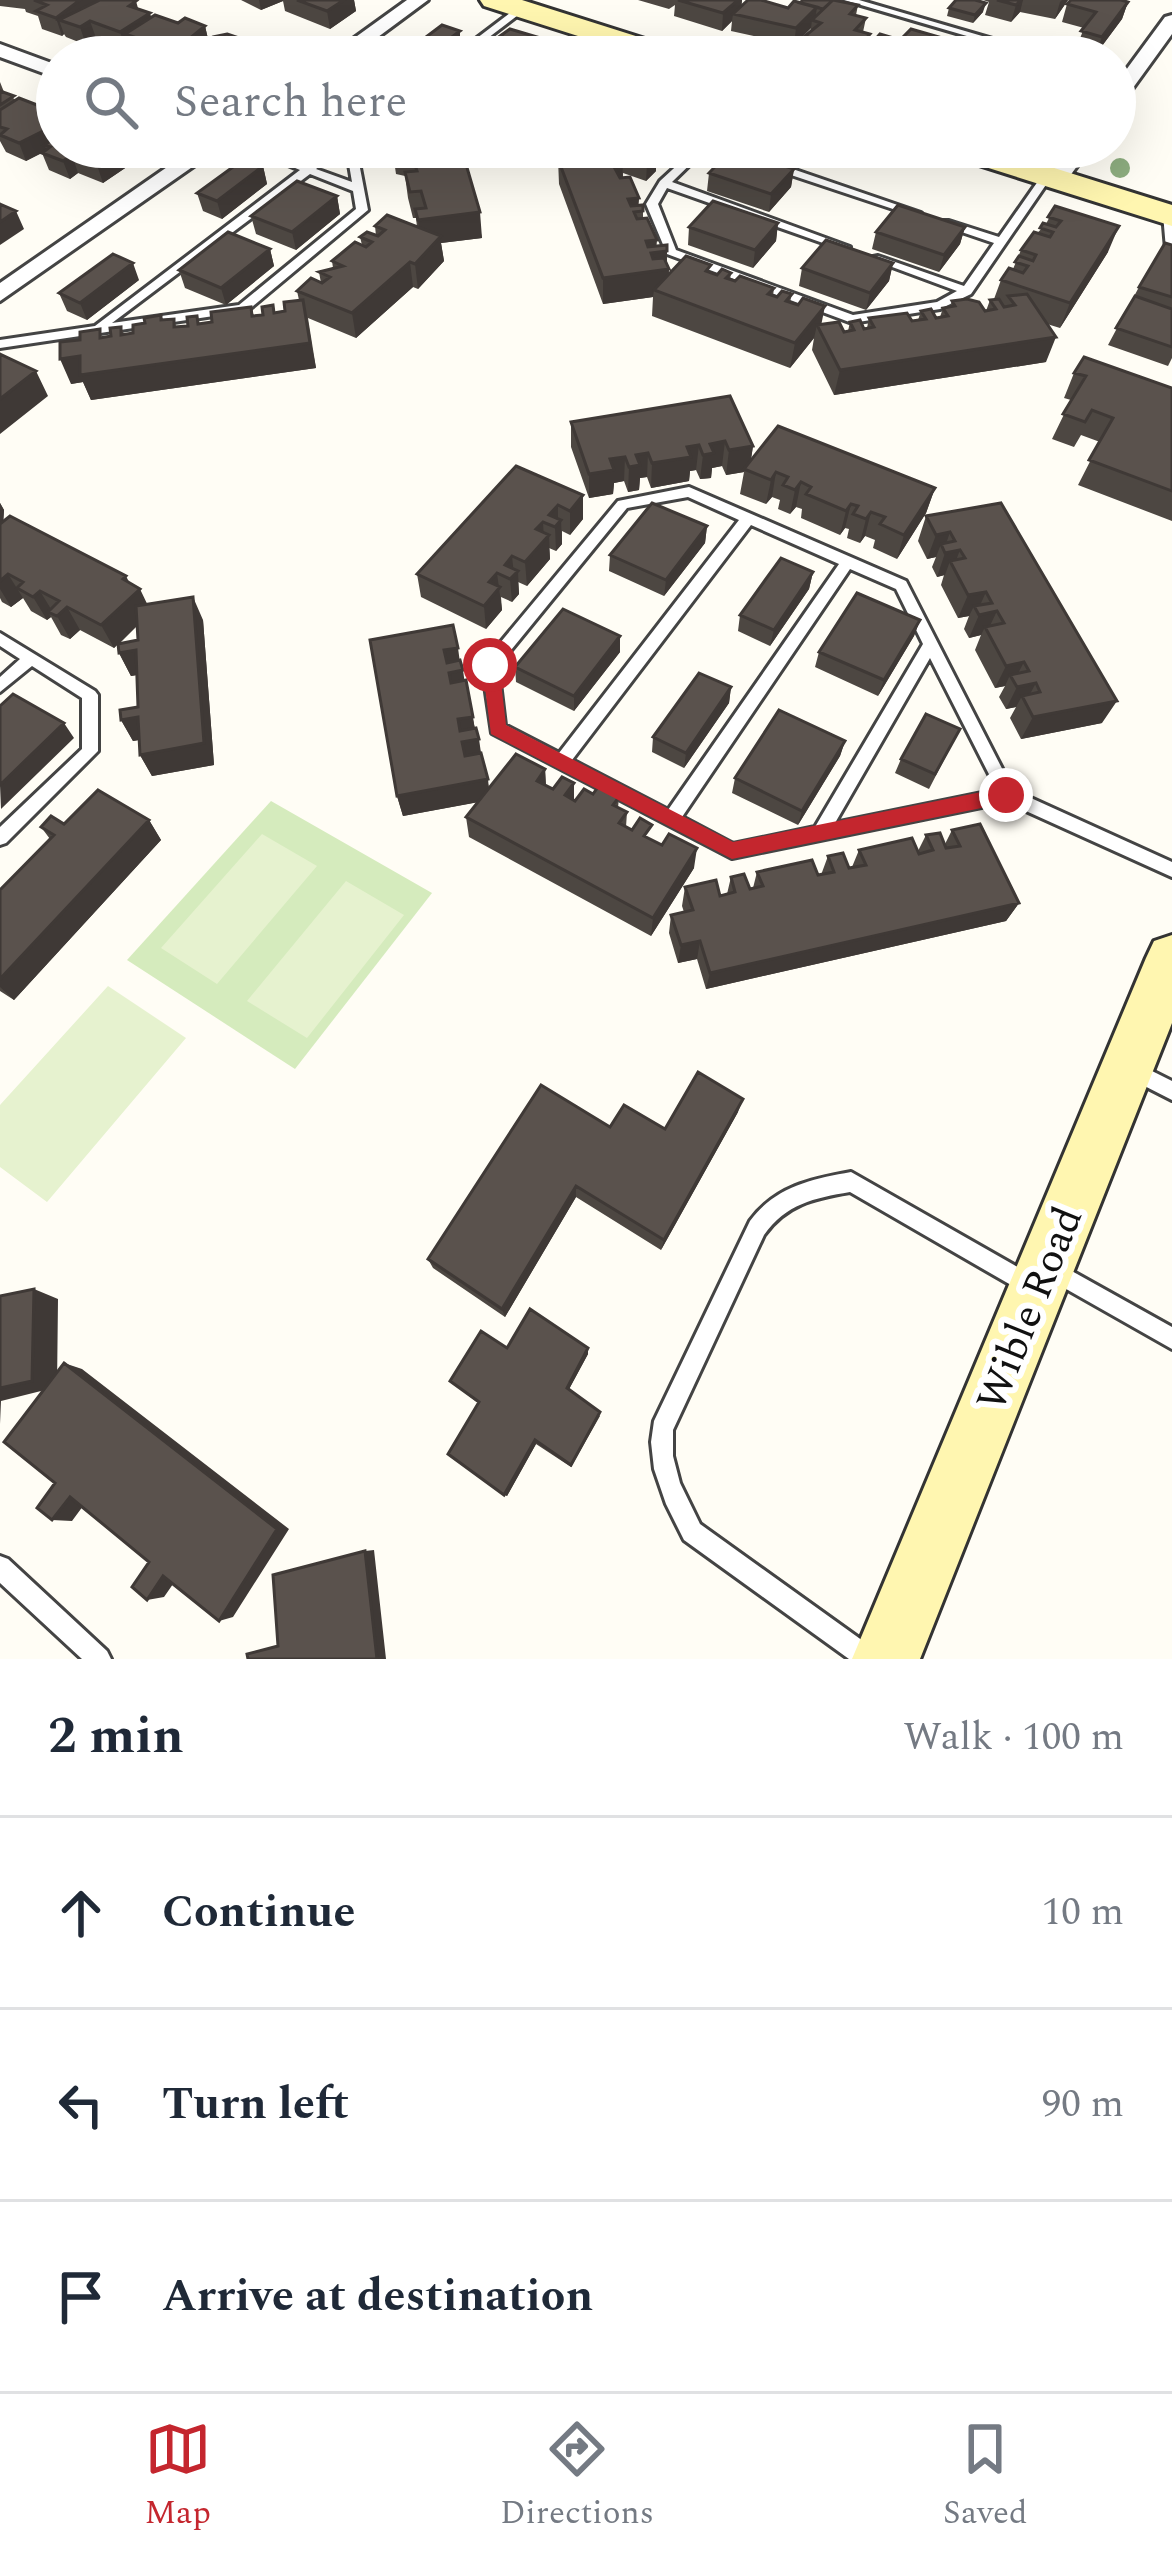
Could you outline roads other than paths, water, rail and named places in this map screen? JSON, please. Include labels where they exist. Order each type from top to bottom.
[{"type":"street","points":[[368,36],[419,0]]},
{"type":"street","points":[[1162,0],[1172,3]]},
{"type":"street","points":[[508,4],[608,36]]},
{"type":"street","points":[[1136,62],[1172,21]]},
{"type":"street","points":[[0,50],[36,64]]},
{"type":"street","points":[[0,294],[180,168]]},
{"type":"street","points":[[1020,168],[1170,215]]},
{"type":"street","points":[[1051,178],[1060,168]]},
{"type":"street","name":"Wible Road","points":[[886,1659],[1041,1277],[1149,1079],[1172,958]]},
{"type":"lane","points":[[849,0],[975,36]]},
{"type":"lane","points":[[477,36],[508,4]]},
{"type":"lane","points":[[303,168],[359,189]]},
{"type":"lane","points":[[96,330],[311,168]]},
{"type":"lane","points":[[0,344],[243,308],[362,210],[355,168]]},
{"type":"lane","points":[[680,168],[652,204],[671,252],[852,320],[940,305],[967,291],[1051,178]]},
{"type":"lane","points":[[780,168],[1001,242]]},
{"type":"lane","points":[[664,183],[967,291]]},
{"type":"lane","points":[[1170,215],[1172,249]]},
{"type":"lane","points":[[1006,795],[902,585],[689,492],[623,504],[490,665],[498,729],[732,851],[1006,795],[1172,870]]},
{"type":"lane","points":[[561,762],[748,518]]},
{"type":"lane","points":[[671,819],[848,561]]},
{"type":"lane","points":[[0,639],[91,695],[89,751],[0,838]]},
{"type":"lane","points":[[820,833],[931,646]]},
{"type":"lane","points":[[0,686],[31,658]]},
{"type":"lane","points":[[869,1659],[692,1532],[677,1508],[660,1445],[662,1429],[768,1210],[795,1192],[851,1182],[1172,1339]]},
{"type":"lane","points":[[0,1568],[99,1659]]}]
